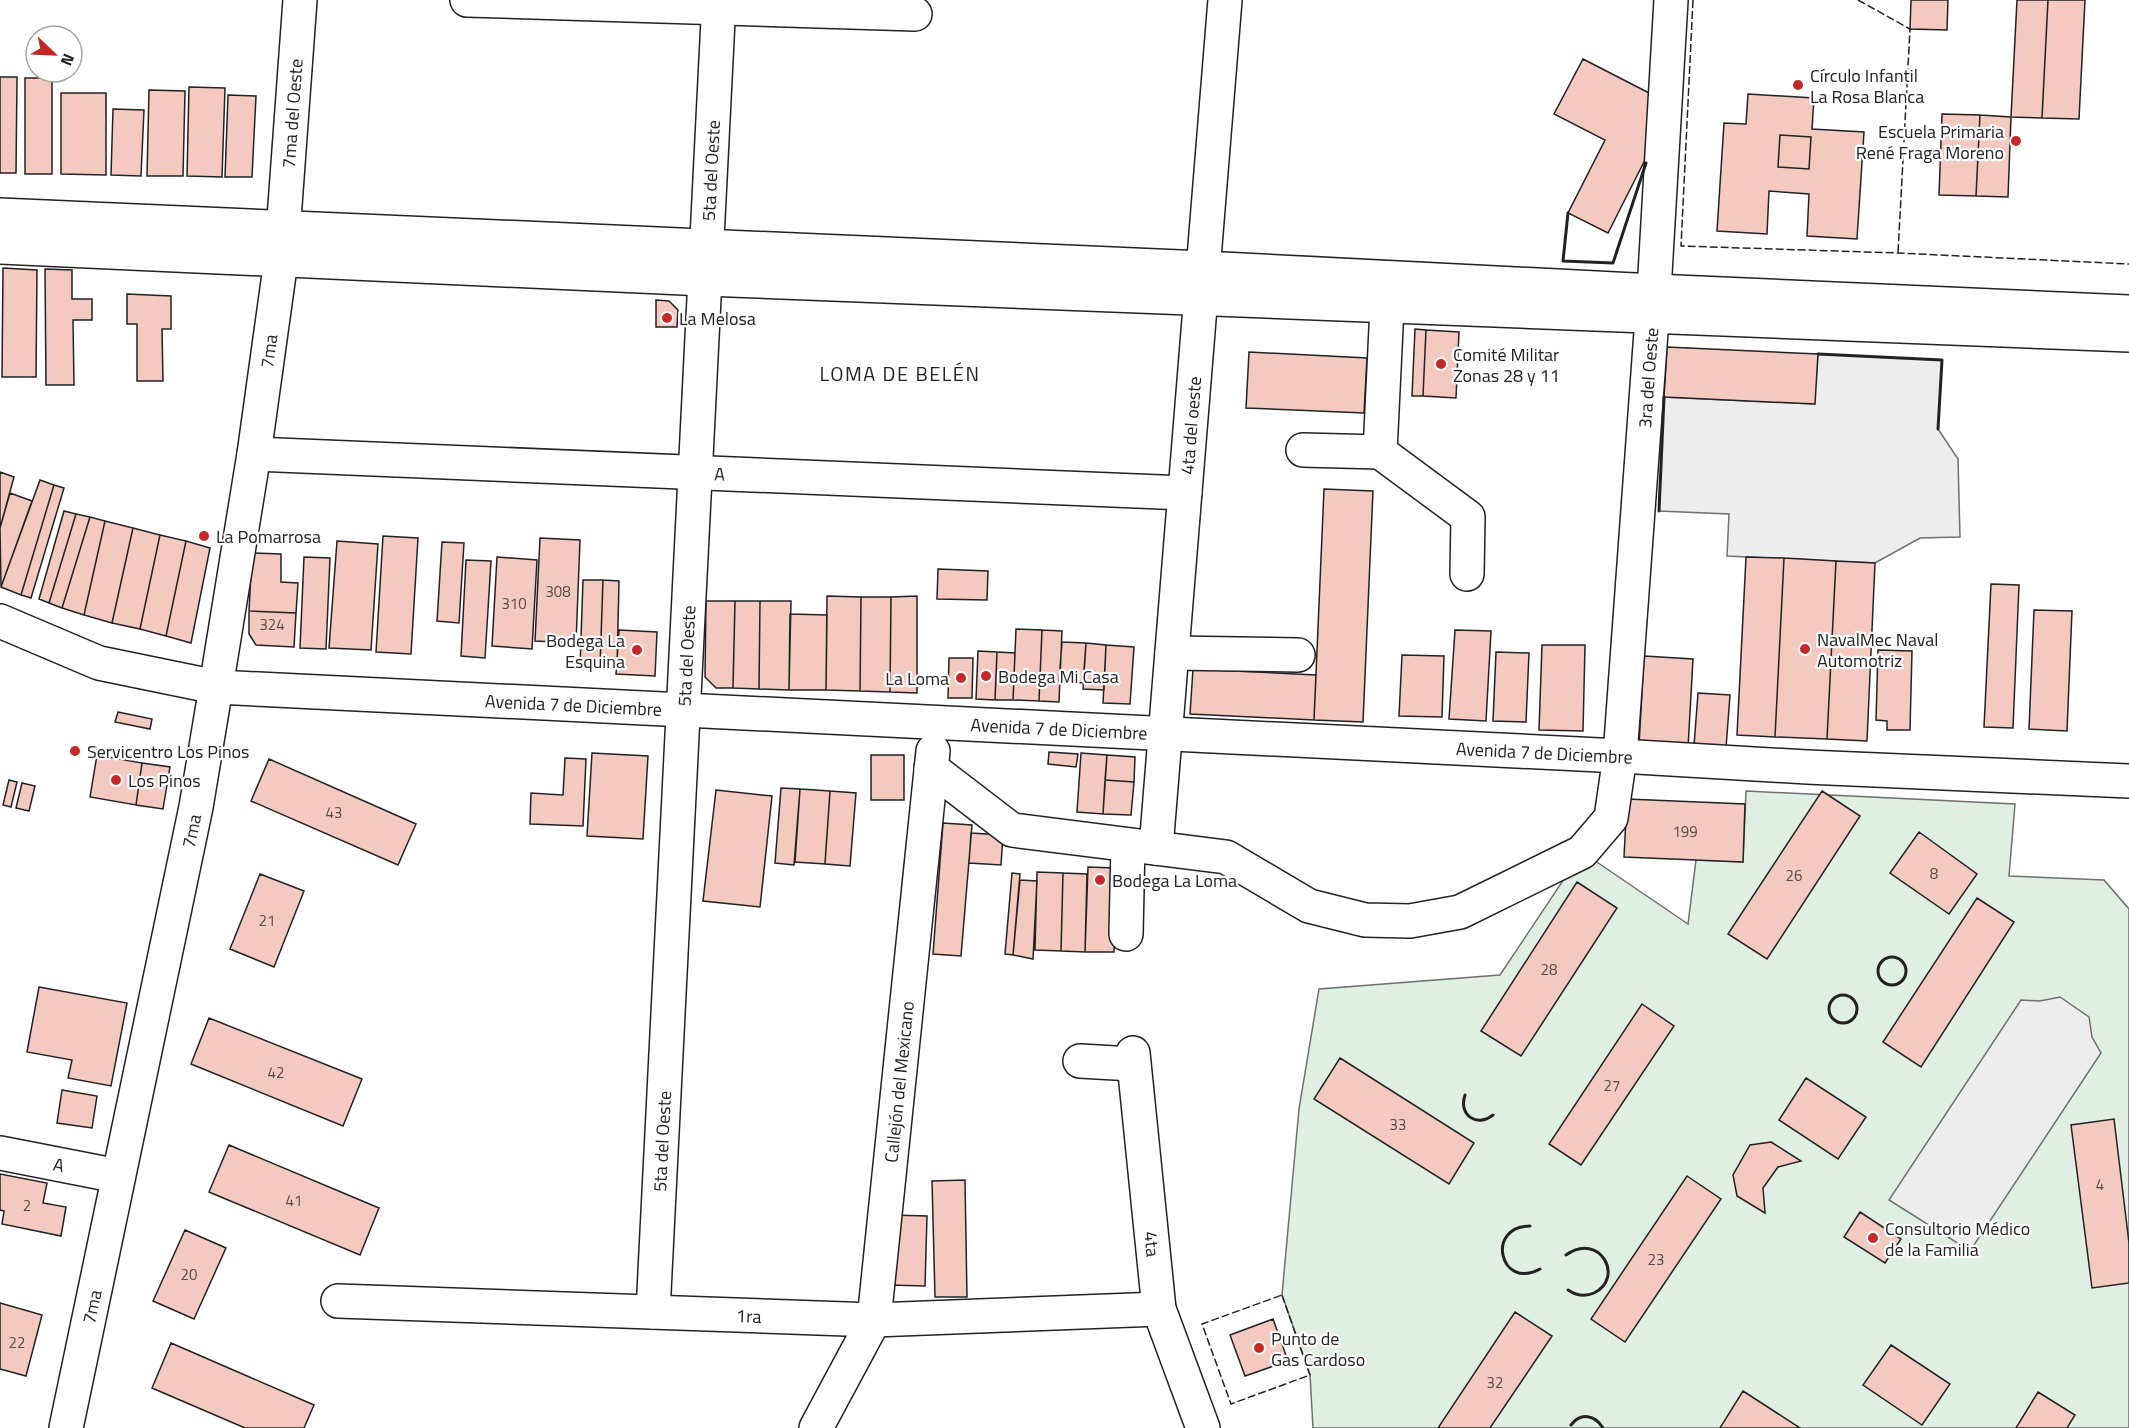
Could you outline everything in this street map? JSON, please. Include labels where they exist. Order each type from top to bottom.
[{"type":"street","name":"7ma del Oeste","points":[[283,244],[300,0]]},
{"type":"street","points":[[467,0],[719,3],[915,14]]},
{"type":"street","name":"4ta del oeste","points":[[1126,934],[1166,734],[1225,0]]},
{"type":"street","name":"3ra del Oeste","points":[[931,768],[1012,830],[1226,857],[1309,906],[1365,920],[1410,921],[1460,912],[1582,852],[1611,818],[1620,756],[1653,305],[1671,0]]},
{"type":"street","name":"5ta del Oeste","points":[[653,1312],[719,3]]},
{"type":"street","points":[[0,215],[283,244],[1653,305],[2129,335]]},
{"type":"street","points":[[0,247],[283,244]]},
{"type":"street","name":"7ma","points":[[66,1428],[196,807],[254,454],[283,244]]},
{"type":"street","points":[[1202,284],[1387,307],[1653,305],[2129,312]]},
{"type":"street","points":[[1380,452],[1387,307]]},
{"type":"street","points":[[1303,450],[1380,452],[1468,517],[1467,574]]},
{"type":"street","name":"A","points":[[254,454],[1185,493]]},
{"type":"street","name":"Avenida 7 de Diciembre","points":[[0,621],[99,663],[216,687],[1807,767],[2129,781]]},
{"type":"street","points":[[1172,653],[1298,655]]},
{"type":"street","name":"Callejón del Mexicano","points":[[816,1428],[874,1320],[936,722]]},
{"type":"street","name":"4ta","points":[[1080,1061],[1133,1059],[1160,1309],[1203,1428]]},
{"type":"street","name":"A","points":[[0,1153],[118,1176]]},
{"type":"street","name":"1ra","points":[[338,1301],[874,1320],[1160,1309]]},
{"type":"green space","points":[[1746,791],[2015,804],[2009,876],[2104,880],[2129,909],[2129,1428],[1313,1428],[1310,1375],[1282,1295],[1299,1109],[1319,989],[1500,975],[1582,852],[1688,924],[1696,860],[1743,862]]},
{"type":"shaded area","points":[[1818,354],[1942,360],[1938,429],[1958,459],[1960,537],[1920,538],[1875,563],[1727,556],[1729,514],[1659,511],[1664,397],[1814,404]]},
{"type":"shaded area","points":[[2060,997],[2089,1017],[2092,1037],[2101,1053],[1970,1251],[1889,1200],[2021,1000],[2040,1001]]},
{"type":"building","points":[[1911,0],[1948,0],[1947,30],[1910,29]]},
{"type":"building","points":[[2017,0],[2048,0],[2042,118],[2011,117]]},
{"type":"building","points":[[2048,0],[2085,0],[2079,119],[2042,118]]},
{"type":"building","points":[[1583,59],[1655,96],[1650,150],[1608,233],[1568,213],[1605,140],[1554,114]]},
{"type":"building","points":[[0,77],[17,77],[16,173],[0,173]]},
{"type":"building","points":[[25,84],[52,84],[52,174],[25,174]]},
{"type":"building","points":[[189,87],[225,88],[222,177],[187,176]]},
{"type":"building","points":[[149,90],[185,91],[183,176],[147,176]]},
{"type":"building","points":[[61,93],[106,93],[106,175],[61,174]]},
{"type":"building","points":[[1748,94],[1814,98],[1812,129],[1864,132],[1857,239],[1807,236],[1809,194],[1769,191],[1767,234],[1717,231],[1724,123],[1746,124]]},
{"type":"building","points":[[228,95],[256,96],[252,177],[225,177]]},
{"type":"building","points":[[113,109],[144,110],[141,176],[111,175]]},
{"type":"building","points":[[1942,114],[1980,115],[1976,196],[1939,195]]},
{"type":"building","points":[[1980,115],[2011,117],[2008,197],[1976,196]]},
{"type":"building","points":[[1780,135],[1811,137],[1809,169],[1778,167]]},
{"type":"building","points":[[3,268],[37,270],[36,377],[2,377]]},
{"type":"building","points":[[45,269],[72,270],[72,299],[92,299],[92,320],[73,320],[74,385],[46,385]]},
{"type":"building","points":[[127,294],[171,296],[171,329],[162,329],[163,381],[137,381],[137,324],[127,324]]},
{"type":"building","name":"La Melosa","points":[[656,300],[669,301],[678,310],[677,327],[656,327]]},
{"type":"building","points":[[1415,329],[1426,330],[1423,396],[1412,396]]},
{"type":"building","name":"Comité Militar Zonas 28 y 11","points":[[1426,330],[1459,332],[1456,398],[1423,396]]},
{"type":"building","points":[[1667,347],[1818,354],[1815,404],[1664,397]]},
{"type":"building","points":[[1249,352],[1367,358],[1364,413],[1246,408]]},
{"type":"building","points":[[0,472],[14,477],[0,528]]},
{"type":"building","points":[[40,480],[54,485],[21,595],[1,587]]},
{"type":"building","points":[[54,485],[64,488],[31,598],[21,595]]},
{"type":"building","points":[[1324,489],[1373,491],[1363,722],[1314,720]]},
{"type":"building","points":[[10,493],[32,501],[1,587],[0,528]]},
{"type":"building","points":[[64,511],[76,514],[49,603],[39,599]]},
{"type":"building","points":[[76,514],[90,517],[62,608],[49,603]]},
{"type":"building","points":[[90,517],[105,521],[84,615],[62,608]]},
{"type":"building","points":[[105,521],[133,528],[112,623],[84,615]]},
{"type":"building","points":[[133,528],[160,535],[140,629],[112,623]]},
{"type":"building","points":[[160,535],[186,541],[166,636],[140,629]]},
{"type":"building","points":[[383,536],[418,538],[411,654],[376,652]]},
{"type":"building","points":[[540,538],[580,540],[576,643],[535,641]]},
{"type":"building","points":[[186,541],[210,548],[191,643],[166,636]]},
{"type":"building","points":[[337,541],[378,544],[371,650],[329,648]]},
{"type":"building","points":[[442,542],[464,543],[459,623],[437,621]]},
{"type":"building","points":[[252,553],[281,554],[281,582],[298,583],[296,613],[249,611]]},
{"type":"building","points":[[304,557],[330,558],[326,649],[300,648]]},
{"type":"building","points":[[497,557],[537,560],[532,649],[492,646]]},
{"type":"building","points":[[1746,557],[1784,558],[1775,737],[1737,735]]},
{"type":"building","points":[[1784,558],[1836,561],[1827,739],[1775,737]]},
{"type":"building","points":[[466,560],[491,561],[485,658],[461,656]]},
{"type":"building","points":[[1836,561],[1875,563],[1867,741],[1827,739]]},
{"type":"building","points":[[938,569],[988,571],[987,600],[937,599]]},
{"type":"building","points":[[583,580],[603,580],[600,667],[580,667]]},
{"type":"building","points":[[603,580],[619,581],[617,668],[600,667]]},
{"type":"building","points":[[1991,584],[2019,585],[2013,728],[1984,727]]},
{"type":"building","points":[[827,596],[861,597],[860,691],[826,690]]},
{"type":"building","points":[[917,596],[917,693],[890,692],[891,597]]},
{"type":"building","points":[[861,597],[891,597],[890,692],[860,691]]},
{"type":"building","points":[[706,601],[735,601],[733,688],[716,688],[705,677]]},
{"type":"building","points":[[735,601],[760,601],[759,689],[733,688]]},
{"type":"building","points":[[760,601],[791,601],[789,690],[759,689]]},
{"type":"building","points":[[2034,610],[2072,611],[2067,731],[2029,729]]},
{"type":"building","points":[[249,611],[296,613],[294,647],[256,645],[249,634]]},
{"type":"building","points":[[790,614],[827,615],[826,690],[789,690]]},
{"type":"building","points":[[1016,629],[1042,630],[1039,701],[1013,700]]},
{"type":"building","name":"Bodega La Esquina","points":[[619,630],[657,632],[655,676],[616,674]]},
{"type":"building","points":[[1042,630],[1062,631],[1059,702],[1039,701]]},
{"type":"building","points":[[1455,630],[1491,631],[1486,721],[1449,719]]},
{"type":"building","points":[[1062,642],[1086,643],[1083,683],[1059,681]]},
{"type":"building","points":[[1086,643],[1106,645],[1104,690],[1083,689]]},
{"type":"building","points":[[1106,645],[1134,647],[1130,704],[1103,703]]},
{"type":"building","points":[[1542,645],[1585,645],[1583,731],[1539,730]]},
{"type":"building","points":[[1878,650],[1912,651],[1910,730],[1887,730],[1887,721],[1876,720]]},
{"type":"building","name":"Bodega Mi Casa","points":[[978,651],[997,652],[995,700],[976,699]]},
{"type":"building","points":[[997,652],[1015,653],[1013,700],[995,700]]},
{"type":"building","points":[[1496,652],[1529,653],[1526,722],[1493,721]]},
{"type":"building","points":[[1402,655],[1444,656],[1442,717],[1399,716]]},
{"type":"building","points":[[1644,656],[1693,659],[1688,748],[1639,745]]},
{"type":"building","name":"La Loma","points":[[949,658],[973,658],[972,698],[948,698]]},
{"type":"building","points":[[1193,669],[1316,675],[1314,720],[1190,714]]},
{"type":"building","points":[[1698,693],[1730,695],[1726,748],[1694,746]]},
{"type":"building","points":[[118,712],[152,719],[150,729],[115,722]]},
{"type":"building","points":[[1049,752],[1078,754],[1076,767],[1048,764]]},
{"type":"building","points":[[592,753],[648,756],[643,839],[587,836]]},
{"type":"building","points":[[1081,753],[1107,755],[1103,814],[1077,812]]},
{"type":"building","name":"Los Pinos","points":[[97,755],[142,763],[136,805],[90,797]]},
{"type":"building","points":[[871,755],[904,755],[904,800],[871,800]]},
{"type":"building","points":[[1107,755],[1135,757],[1134,782],[1105,780]]},
{"type":"building","points":[[565,758],[586,759],[583,826],[530,824],[531,793],[563,795]]},
{"type":"building","points":[[269,759],[416,824],[398,865],[251,801]]},
{"type":"building","name":"Los Pinos","points":[[142,763],[170,767],[163,809],[136,805]]},
{"type":"building","points":[[9,780],[17,782],[11,807],[3,805]]},
{"type":"building","points":[[1105,780],[1134,782],[1131,815],[1103,814]]},
{"type":"building","points":[[22,783],[35,786],[29,811],[16,808]]},
{"type":"building","points":[[781,788],[800,789],[794,865],[775,863]]},
{"type":"building","points":[[800,789],[830,791],[825,864],[795,862]]},
{"type":"building","points":[[716,790],[772,796],[760,907],[703,901]]},
{"type":"building","points":[[830,791],[856,793],[850,866],[825,864]]},
{"type":"building","points":[[1822,791],[1860,816],[1767,959],[1728,934]]},
{"type":"building","points":[[1627,799],[1745,804],[1743,862],[1624,857]]},
{"type":"building","points":[[943,823],[972,825],[961,956],[933,954]]},
{"type":"building","points":[[1919,832],[1977,874],[1949,914],[1890,873]]},
{"type":"building","points":[[971,833],[1003,835],[1001,865],[969,863]]},
{"type":"building","points":[[1088,867],[1116,868],[1114,952],[1085,952]]},
{"type":"building","points":[[1037,872],[1063,873],[1061,951],[1035,950]]},
{"type":"building","points":[[1012,873],[1020,874],[1013,955],[1005,954]]},
{"type":"building","points":[[1063,873],[1087,874],[1085,952],[1061,951]]},
{"type":"building","points":[[260,874],[304,891],[274,967],[230,949]]},
{"type":"building","points":[[1020,880],[1037,881],[1033,959],[1013,955]]},
{"type":"building","points":[[1577,882],[1617,908],[1521,1056],[1481,1031]]},
{"type":"building","points":[[1977,898],[2014,922],[1921,1067],[1883,1042]]},
{"type":"building","points":[[39,987],[127,1003],[111,1086],[68,1078],[72,1060],[27,1052]]},
{"type":"building","points":[[1642,1004],[1674,1026],[1581,1165],[1549,1144]]},
{"type":"building","points":[[209,1018],[362,1079],[343,1126],[191,1064]]},
{"type":"building","points":[[1340,1058],[1474,1143],[1449,1184],[1314,1099]]},
{"type":"building","points":[[1806,1078],[1866,1117],[1838,1159],[1779,1120]]},
{"type":"building","points":[[62,1090],[97,1096],[92,1128],[57,1123]]},
{"type":"building","points":[[2114,1119],[2129,1243],[2129,1283],[2092,1288],[2071,1125]]},
{"type":"building","points":[[1771,1142],[1801,1161],[1778,1167],[1763,1188],[1765,1213],[1737,1196],[1733,1175],[1750,1145]]},
{"type":"building","points":[[229,1145],[379,1208],[360,1255],[209,1192]]},
{"type":"building","points":[[0,1174],[47,1183],[43,1203],[66,1207],[61,1236],[2,1224],[4,1211],[0,1210]]},
{"type":"building","points":[[1687,1176],[1721,1199],[1625,1342],[1591,1319]]},
{"type":"building","points":[[965,1180],[967,1297],[935,1297],[932,1181]]},
{"type":"building","name":"Consultorio Médico de la Familia","points":[[1860,1212],[1901,1239],[1885,1263],[1844,1237]]},
{"type":"building","points":[[890,1215],[927,1216],[925,1286],[888,1285]]},
{"type":"building","points":[[185,1230],[226,1248],[194,1319],[153,1301]]},
{"type":"building","points":[[0,1303],[42,1315],[26,1376],[0,1369]]},
{"type":"building","points":[[1515,1312],[1552,1336],[1490,1428],[1438,1428]]},
{"type":"building","name":"Punto de Gas Cardoso","points":[[1273,1319],[1288,1361],[1245,1376],[1230,1335]]},
{"type":"building","points":[[171,1343],[314,1405],[304,1428],[245,1428],[152,1388]]},
{"type":"building","points":[[1891,1345],[1950,1384],[1922,1425],[1863,1385]]},
{"type":"building","points":[[1743,1391],[1800,1428],[1720,1428]]},
{"type":"building","points":[[2038,1392],[2075,1415],[2067,1428],[2016,1428]]},
{"type":"fence","points":[[1693,0],[1681,246],[2129,264]]},
{"type":"fence","points":[[1858,0],[1910,29],[1898,253]]},
{"type":"fence","points":[[1282,1295],[1310,1375],[1231,1404],[1202,1324],[1282,1295]]},
{"type":"wall","points":[[1568,213],[1563,261],[1613,263],[1646,163]]},
{"type":"wall","points":[[1818,354],[1942,360],[1938,429]]},
{"type":"wall","points":[[1659,511],[1664,397]]},
{"type":"wall","points":[[1892,957],[1902,961],[1906,971],[1902,981],[1892,985],[1882,981],[1878,971],[1882,961],[1892,957]]},
{"type":"wall","points":[[1843,995],[1853,999],[1857,1009],[1853,1019],[1843,1023],[1833,1019],[1829,1009],[1833,999],[1843,995]]},
{"type":"wall","points":[[1465,1095],[1464,1108],[1470,1117],[1481,1120],[1493,1115]]},
{"type":"wall","points":[[1530,1226],[1516,1229],[1507,1236],[1503,1245],[1503,1256],[1507,1265],[1515,1272],[1526,1273],[1540,1269]]},
{"type":"wall","points":[[1566,1255],[1578,1249],[1589,1249],[1598,1253],[1608,1268],[1603,1286],[1594,1293],[1581,1295],[1568,1290]]},
{"type":"wall","points":[[1571,1425],[1579,1418],[1588,1417],[1596,1420],[1603,1428]]},
{"type":"place","name":"Círculo Infantil La Rosa Blanca","points":[[1798,85]]},
{"type":"place","name":"Escuela Primaria René Fraga Moreno","points":[[2016,141]]},
{"type":"place","name":"La Melosa","points":[[667,318]]},
{"type":"place","name":"Comité Militar Zonas 28 y 11","points":[[1441,364]]},
{"type":"place","name":"La Pomarrosa","points":[[204,536]]},
{"type":"place","name":"NavalMec Naval Automotriz","points":[[1805,649]]},
{"type":"place","name":"Bodega La Esquina","points":[[637,650]]},
{"type":"place","name":"Bodega Mi Casa","points":[[986,676]]},
{"type":"place","name":"La Loma","points":[[961,678]]},
{"type":"place","name":"Servicentro Los Pinos","points":[[75,751]]},
{"type":"place","name":"Los Pinos","points":[[116,780]]},
{"type":"place","name":"Bodega La Loma","points":[[1100,880]]},
{"type":"place","name":"Consultorio Médico de la Familia","points":[[1873,1238]]},
{"type":"place","name":"Punto de Gas Cardoso","points":[[1259,1348]]},
{"type":"district","name":"LOMA DE BELÉN","points":[[900,373]]}]
